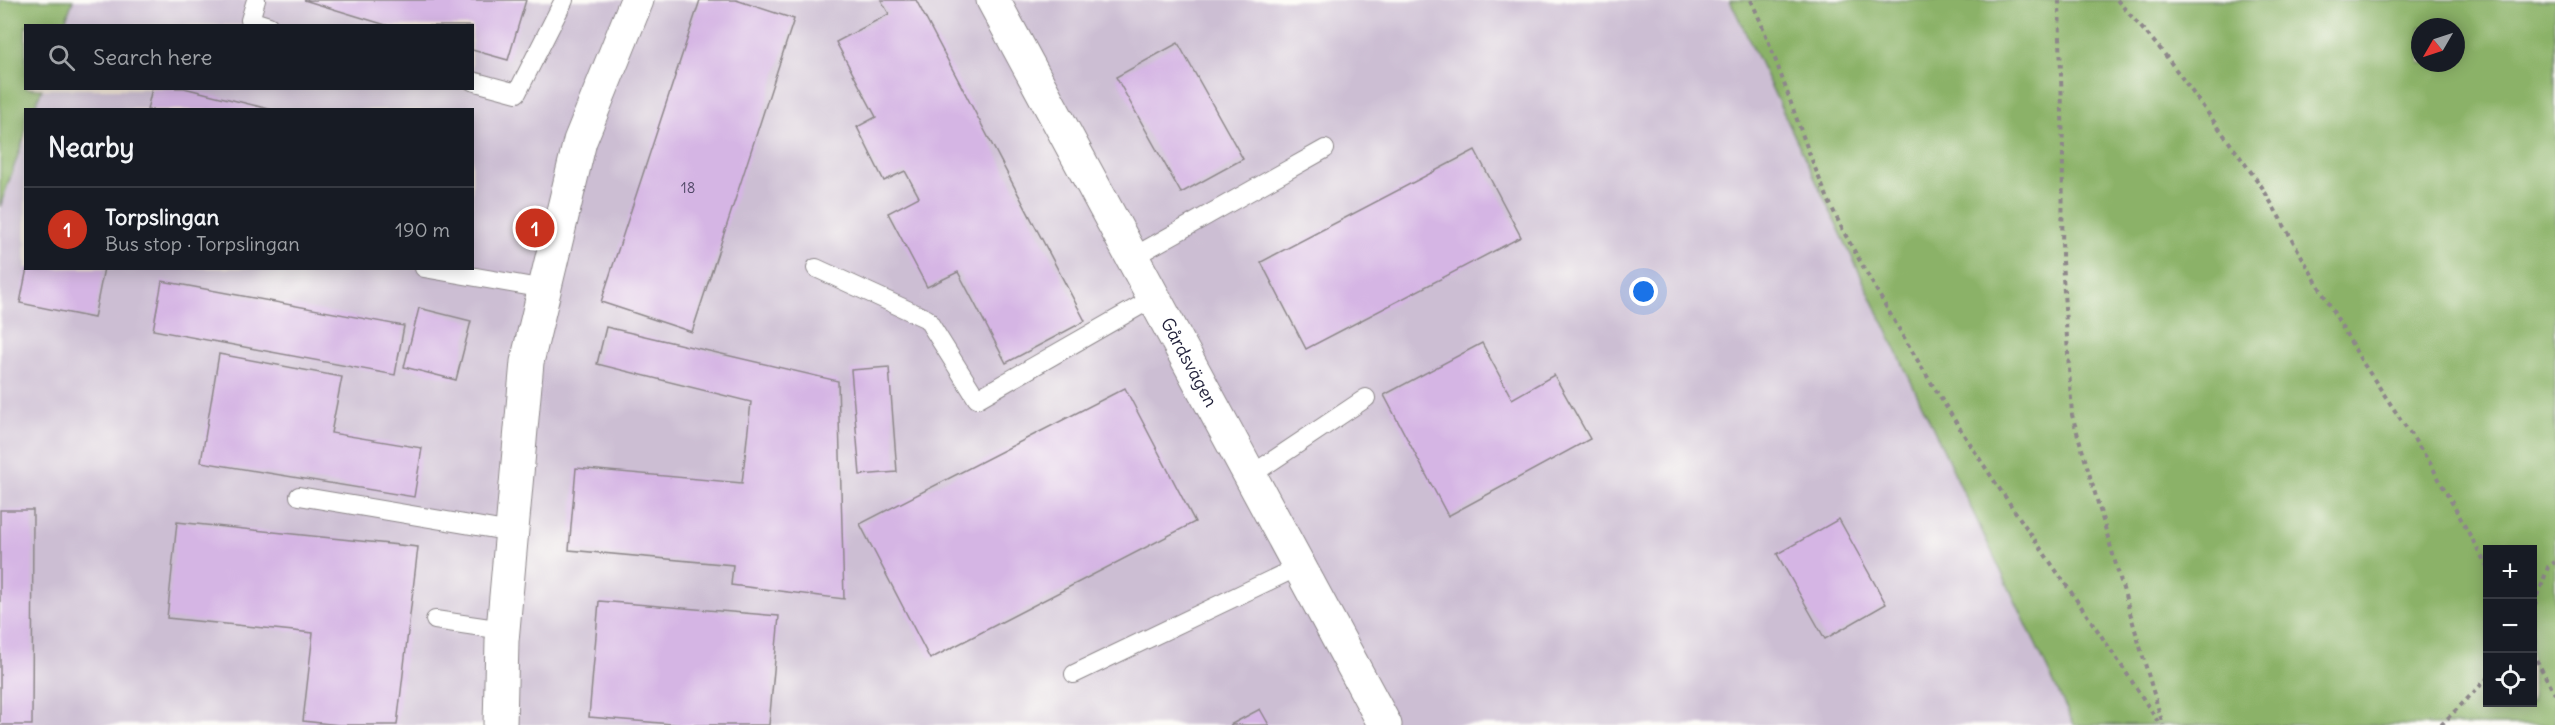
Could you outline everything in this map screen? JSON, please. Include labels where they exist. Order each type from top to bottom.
[{"type":"street","points":[[500,725],[503,630],[527,362],[580,141],[637,0]]},
{"type":"street","name":"Gårdsvägen","points":[[993,0],[1385,725]]},
{"type":"lane","points":[[256,0],[250,20],[263,24]]},
{"type":"lane","points":[[474,82],[517,93],[564,0]]},
{"type":"lane","points":[[1132,257],[1325,149]]},
{"type":"lane","points":[[816,268],[927,319],[977,399],[1155,297]]},
{"type":"lane","points":[[436,270],[545,289]]},
{"type":"lane","points":[[1251,475],[1366,398]]},
{"type":"lane","points":[[299,496],[512,532]]},
{"type":"lane","points":[[1074,674],[1300,566]]},
{"type":"lane","points":[[435,620],[503,630]]},
{"type":"path","points":[[1751,0],[1814,163],[1845,234],[1951,416],[2162,725]]},
{"type":"path","points":[[2060,0],[2063,150],[2062,261],[2072,415],[2162,725]]},
{"type":"path","points":[[2117,0],[2163,52],[2262,187],[2361,360],[2430,463],[2483,561]]},
{"type":"path","points":[[2537,599],[2548,567],[2555,562]]},
{"type":"path","points":[[2533,653],[2555,693]]},
{"type":"path","points":[[2441,725],[2483,682]]},
{"type":"shaded area","points":[[73,0],[1730,0],[2074,725],[0,725],[0,207],[24,138],[24,270],[474,270],[474,108],[34,108],[42,90],[474,90],[474,24],[64,24]]},
{"type":"green space","points":[[0,0],[73,0],[64,24],[24,24],[24,90],[42,90],[34,108],[24,108],[24,138],[0,207]]},
{"type":"green space","points":[[1730,0],[2555,0],[2555,725],[2074,725]]},
{"type":"building","points":[[304,0],[526,0],[508,60],[474,51],[474,24],[382,24]]},
{"type":"building","points":[[700,0],[736,0],[794,19],[692,332],[601,302]]},
{"type":"building","points":[[881,0],[916,0],[1085,321],[1006,363],[958,272],[927,287],[888,213],[919,197],[905,171],[884,181],[857,127],[876,117],[836,42],[889,14]]},
{"type":"building","points":[[1178,43],[1243,159],[1181,193],[1116,77]]},
{"type":"building","points":[[152,90],[192,90],[265,108],[147,108]]},
{"type":"building","points":[[1475,150],[1521,237],[1306,349],[1261,262]]},
{"type":"building","points":[[27,270],[104,270],[94,318],[20,303]]},
{"type":"building","points":[[162,281],[404,326],[395,375],[153,330]]},
{"type":"building","points":[[419,308],[471,321],[456,380],[404,367]]},
{"type":"building","points":[[606,327],[838,381],[844,599],[731,585],[733,565],[569,550],[576,468],[742,483],[751,402],[597,364]]},
{"type":"building","points":[[1482,343],[1512,399],[1554,375],[1590,439],[1448,516],[1384,395]]},
{"type":"building","points":[[219,354],[342,377],[331,433],[422,448],[414,497],[201,462]]},
{"type":"building","points":[[889,367],[897,472],[860,475],[851,370]]},
{"type":"building","points":[[1125,388],[1195,522],[930,659],[860,524]]},
{"type":"building","points":[[0,510],[33,510],[32,725],[0,725]]},
{"type":"building","points":[[1839,519],[1886,604],[1825,639],[1777,554]]},
{"type":"building","points":[[177,522],[418,547],[397,725],[339,725],[303,721],[313,633],[167,618]]},
{"type":"building","points":[[599,601],[779,616],[769,725],[684,725],[589,717]]},
{"type":"building","points":[[1260,709],[1269,725],[1230,725]]},
{"type":"place","name":"Torpslingan","points":[[535,228]]}]
